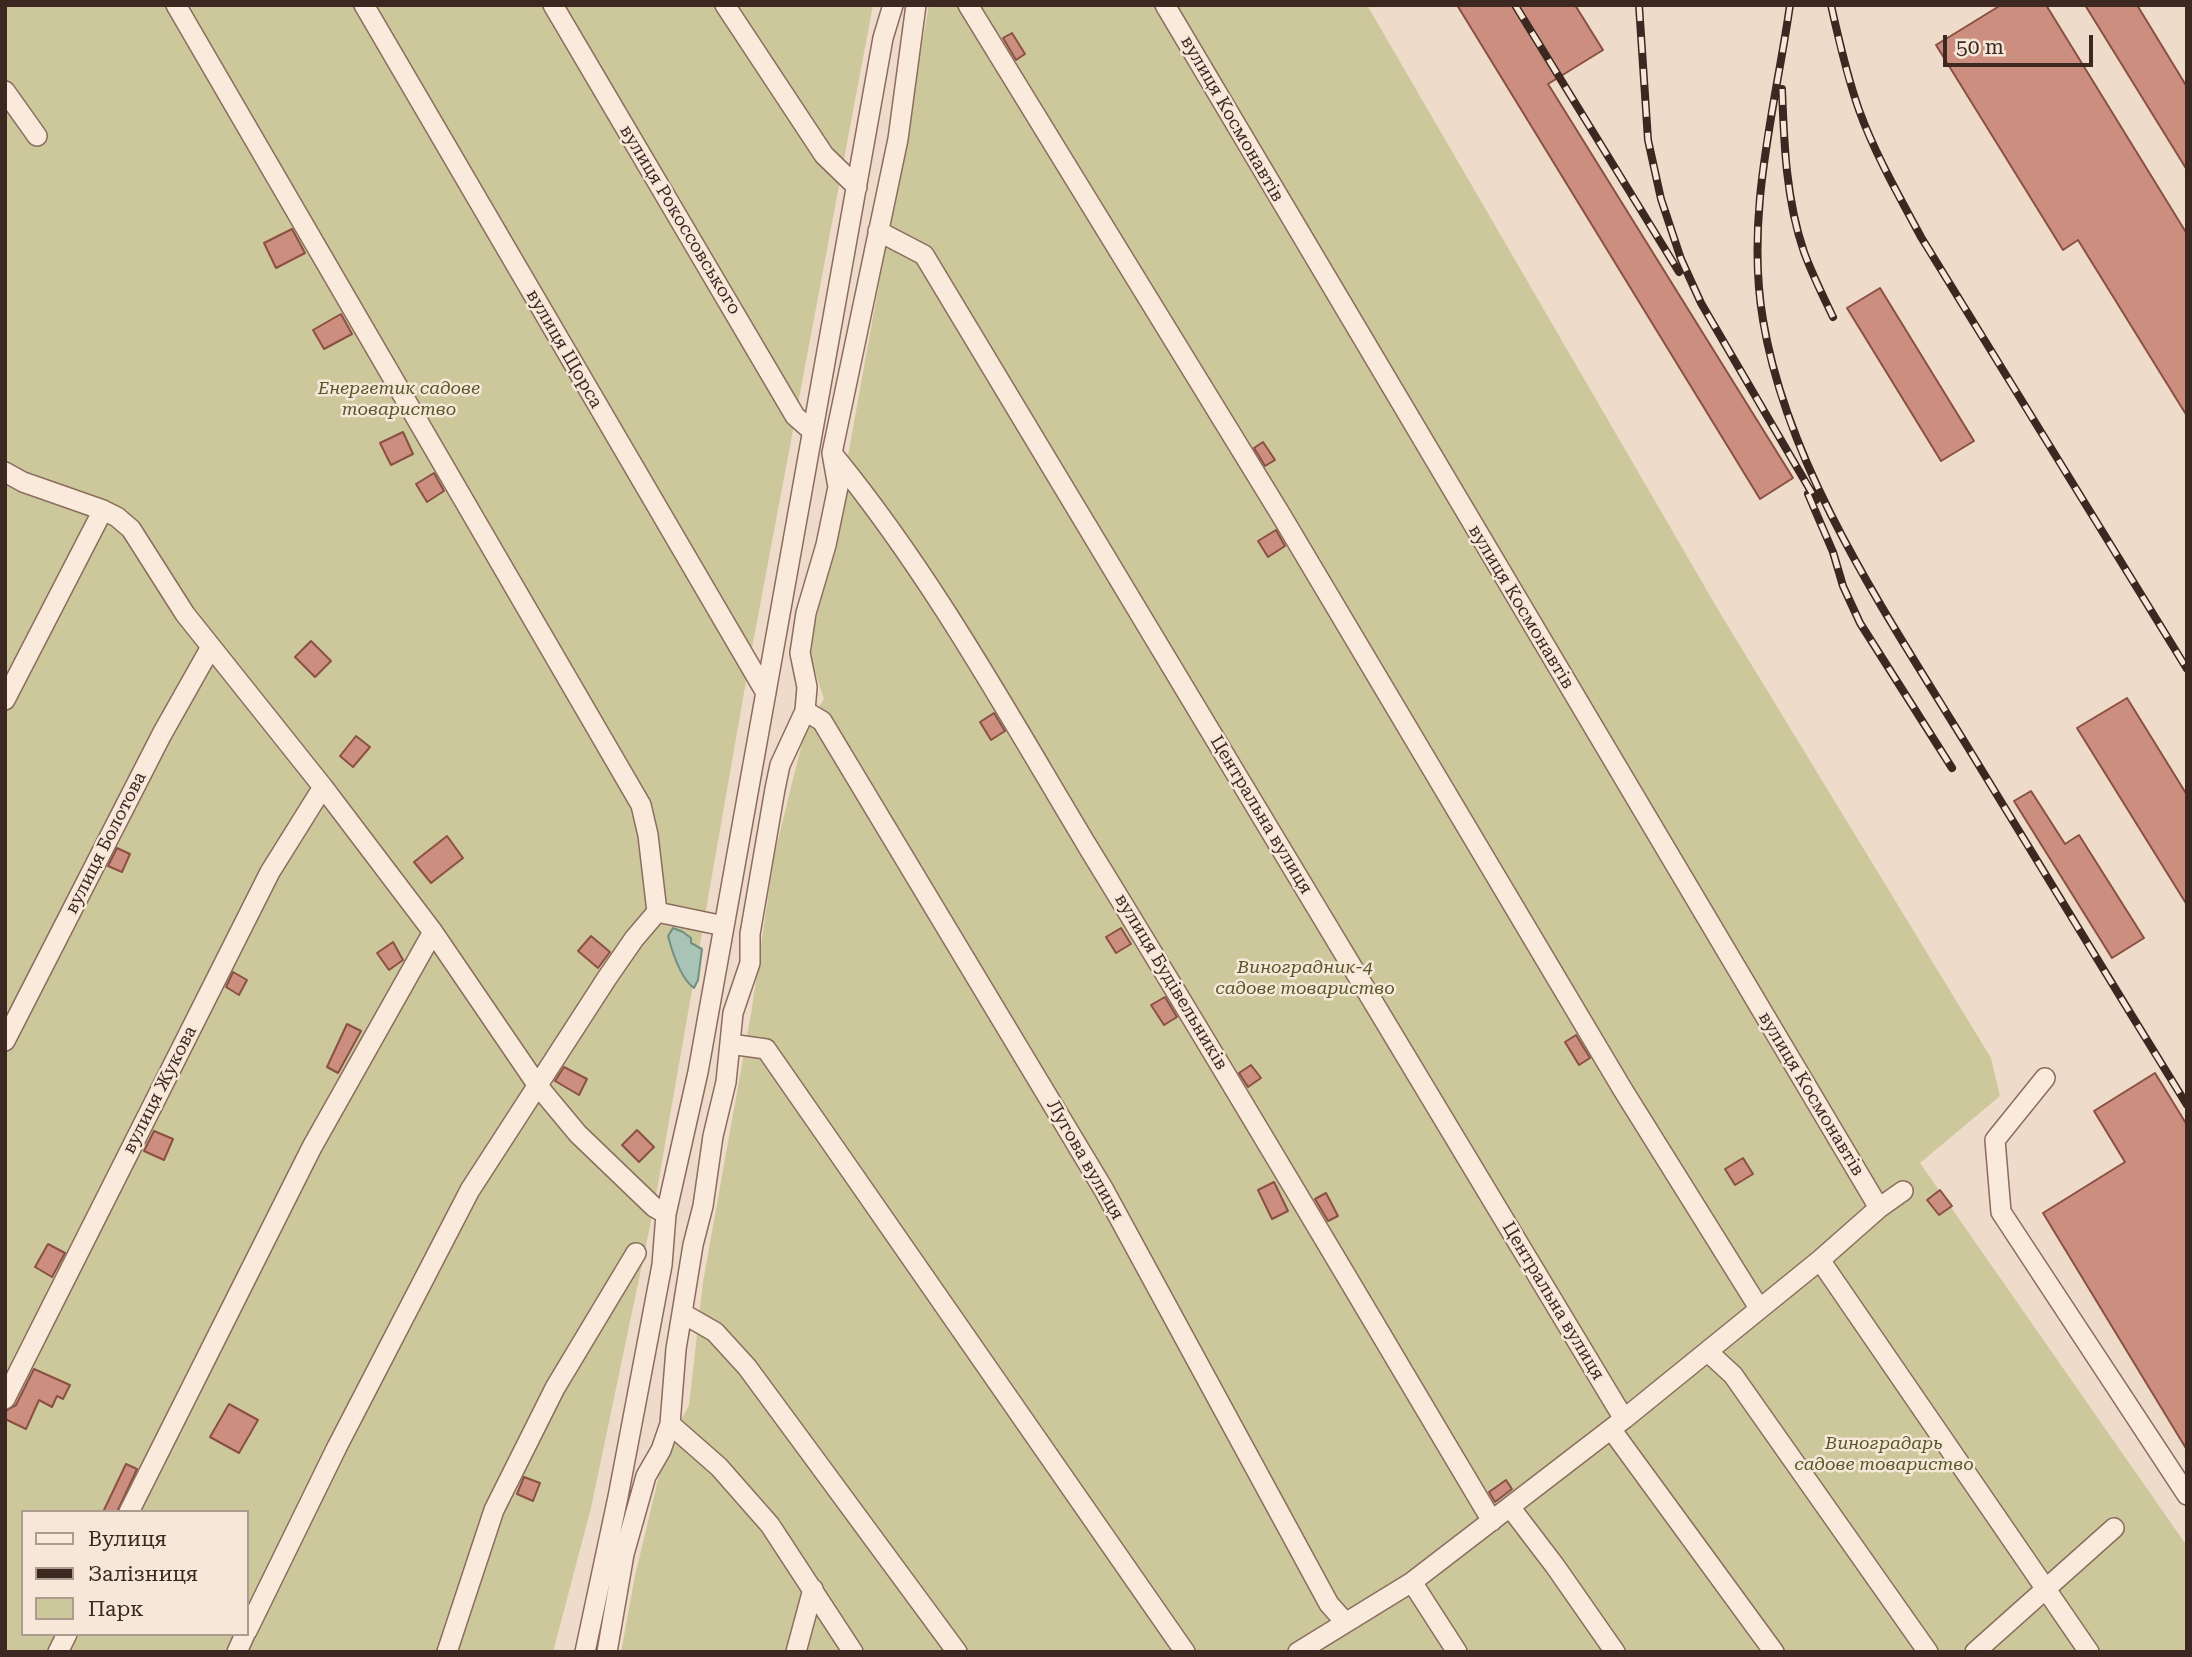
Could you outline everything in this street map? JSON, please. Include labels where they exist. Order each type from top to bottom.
[{"type":"lane","points":[[176,5],[640,805],[648,835],[657,912],[627,948],[470,1190],[337,1447],[248,1629]]},
{"type":"lane","name":"вулиця Щорса","points":[[363,5],[766,693]]},
{"type":"lane","name":"вулиця Рокоссовського","points":[[553,5],[795,416],[811,430]]},
{"type":"lane","points":[[725,5],[824,155],[857,187]]},
{"type":"lane","points":[[585,1652],[618,1497],[662,1265],[666,1214],[698,1072],[811,430],[883,38],[893,5]]},
{"type":"lane","points":[[607,1652],[624,1554],[646,1476],[662,1450],[670,1424],[676,1349],[693,1245],[704,1206],[713,1136],[726,1082],[733,1013],[750,963],[750,934],[775,789],[780,765],[806,711],[807,687],[800,653],[806,613],[826,545],[838,487],[832,453],[898,139],[916,5]]},
{"type":"lane","points":[[968,5],[1274,503],[1623,1090],[1759,1308]]},
{"type":"lane","name":"вулиця Космонавтів","points":[[1165,5],[1879,1208]]},
{"type":"lane","points":[[5,91],[37,136]]},
{"type":"lane","name":"Центральна вулиця","points":[[878,232],[924,255],[1618,1424],[1774,1652]]},
{"type":"lane","name":"вулиця Будівельників","points":[[832,453],[929,584],[1253,1117],[1492,1521]]},
{"type":"lane","points":[[5,472],[23,482],[103,510],[131,529],[184,614],[323,787],[433,932],[538,1086],[578,1135],[654,1207],[666,1214]]},
{"type":"lane","points":[[5,700],[103,510]]},
{"type":"lane","name":"вулиця Болотова","points":[[5,1041],[162,734],[211,647]]},
{"type":"lane","name":"Лугова вулиця","points":[[806,711],[822,722],[1104,1190],[1329,1604],[1345,1622]]},
{"type":"lane","name":"вулиця Жукова","points":[[5,1399],[270,872],[323,787]]},
{"type":"lane","points":[[657,912],[724,926]]},
{"type":"lane","points":[[130,1510],[312,1147],[433,932]]},
{"type":"lane","points":[[730,1044],[766,1049],[1185,1652]]},
{"type":"lane","points":[[2045,1078],[1995,1140],[2001,1212],[2187,1495]]},
{"type":"lane","points":[[1298,1652],[1412,1582],[1618,1424],[1903,1191]]},
{"type":"lane","points":[[447,1652],[494,1510],[555,1388],[636,1253]]},
{"type":"lane","points":[[1820,1260],[2089,1652]]},
{"type":"lane","points":[[682,1312],[715,1332],[747,1367],[957,1652]]},
{"type":"lane","points":[[1708,1352],[1733,1375],[1928,1652]]},
{"type":"lane","points":[[670,1424],[719,1467],[770,1525],[853,1652]]},
{"type":"lane","points":[[1510,1507],[1615,1652]]},
{"type":"lane","points":[[1975,1652],[2114,1528]]},
{"type":"lane","points":[[1412,1582],[1457,1652]]},
{"type":"lane","points":[[796,1652],[813,1589]]},
{"type":"lane","points":[[58,1652],[66,1636]]},
{"type":"lane","points":[[237,1652],[245,1636]]},
{"type":"green space","name":"Енергетик садове товариство","points":[[5,5],[873,5],[749,664],[654,1207],[591,1508],[553,1652],[5,1652]]},
{"type":"green space","name":"Виноградник-4 садове товариство","points":[[929,5],[1367,5],[1720,613],[1991,1058],[2000,1096],[1920,1163],[2187,1546],[2187,1652],[621,1652],[635,1576],[665,1450],[689,1405],[703,1282],[751,1014],[774,856],[806,727],[824,699],[808,651],[846,501],[848,456]]},
{"type":"shaded area","points":[[673,928],[683,932],[691,938],[691,943],[702,949],[698,980],[694,988],[681,972],[672,949],[668,936]]},
{"type":"building","points":[[1457,5],[1575,5],[1603,50],[1548,84],[1793,478],[1760,499]]},
{"type":"building","points":[[2001,5],[2046,5],[2187,234],[2187,416],[2078,240],[2063,250],[1936,45]]},
{"type":"building","points":[[2085,5],[2137,5],[2187,87],[2187,170]]},
{"type":"building","points":[[1012,33],[1025,54],[1016,60],[1003,38]]},
{"type":"building","points":[[292,229],[305,253],[276,268],[264,243]]},
{"type":"building","points":[[1880,288],[1974,441],[1941,461],[1847,308]]},
{"type":"building","points":[[341,314],[352,334],[324,349],[313,330]]},
{"type":"building","points":[[403,432],[413,454],[391,465],[380,443]]},
{"type":"building","points":[[1263,442],[1275,460],[1265,466],[1254,448]]},
{"type":"building","points":[[434,473],[444,491],[427,502],[416,484]]},
{"type":"building","points":[[1276,530],[1285,546],[1268,557],[1258,541]]},
{"type":"building","points":[[311,641],[331,661],[315,677],[295,657]]},
{"type":"building","points":[[2127,698],[2187,795],[2187,905],[2077,728]]},
{"type":"building","points":[[994,713],[1005,731],[991,740],[980,722]]},
{"type":"building","points":[[356,736],[370,747],[353,767],[340,756]]},
{"type":"building","points":[[2031,791],[2065,844],[2079,835],[2144,938],[2112,958],[2014,801]]},
{"type":"building","points":[[447,836],[463,858],[431,883],[414,862]]},
{"type":"building","points":[[117,848],[130,854],[122,872],[108,866]]},
{"type":"building","points":[[1121,928],[1131,944],[1116,953],[1106,937]]},
{"type":"building","points":[[591,936],[610,952],[598,968],[578,951]]},
{"type":"building","points":[[393,942],[403,960],[389,970],[377,953]]},
{"type":"building","points":[[233,972],[247,980],[239,995],[226,987]]},
{"type":"building","points":[[1165,997],[1177,1017],[1164,1025],[1151,1005]]},
{"type":"building","points":[[347,1024],[361,1031],[338,1073],[327,1067]]},
{"type":"building","points":[[1576,1035],[1590,1058],[1579,1065],[1565,1042]]},
{"type":"building","points":[[1251,1065],[1261,1078],[1248,1087],[1239,1073]]},
{"type":"building","points":[[564,1067],[587,1079],[579,1095],[555,1081]]},
{"type":"building","points":[[2155,1073],[2187,1125],[2187,1450],[2043,1213],[2125,1162],[2094,1111]]},
{"type":"building","points":[[637,1130],[654,1147],[639,1162],[622,1145]]},
{"type":"building","points":[[154,1131],[173,1139],[164,1160],[144,1151]]},
{"type":"building","points":[[1743,1158],[1753,1174],[1735,1185],[1725,1169]]},
{"type":"building","points":[[1274,1182],[1288,1211],[1272,1219],[1258,1190]]},
{"type":"building","points":[[1940,1190],[1952,1206],[1939,1215],[1927,1200]]},
{"type":"building","points":[[1326,1193],[1338,1216],[1328,1221],[1315,1199]]},
{"type":"building","points":[[48,1244],[65,1253],[52,1277],[35,1267]]},
{"type":"building","points":[[34,1369],[70,1385],[63,1399],[57,1396],[52,1407],[39,1400],[26,1429],[5,1419],[5,1411],[16,1405]]},
{"type":"building","points":[[229,1404],[258,1420],[239,1453],[210,1437]]},
{"type":"building","points":[[126,1464],[137,1469],[118,1510],[104,1510]]},
{"type":"building","points":[[524,1477],[540,1483],[533,1501],[517,1494]]},
{"type":"building","points":[[1506,1480],[1512,1489],[1495,1502],[1489,1492]]},
{"type":"railway","points":[[1515,5],[1679,272]]},
{"type":"railway","points":[[1639,5],[1648,140],[1661,199],[1681,259],[1701,303],[1816,500]]},
{"type":"railway","points":[[1790,5],[1764,162],[1758,280],[1763,320],[1776,376],[1794,431],[1817,485],[1872,591],[2187,1105]]},
{"type":"railway","points":[[1831,5],[1859,110],[1904,206],[2187,669]]},
{"type":"railway","points":[[1782,89],[1785,151],[1793,212],[1804,252],[1833,317]]},
{"type":"railway","points":[[1808,494],[1860,623],[1952,768]]},
{"type":"park label","name":"Виноградарь садове товариство","points":[[1884,1454]]}]
